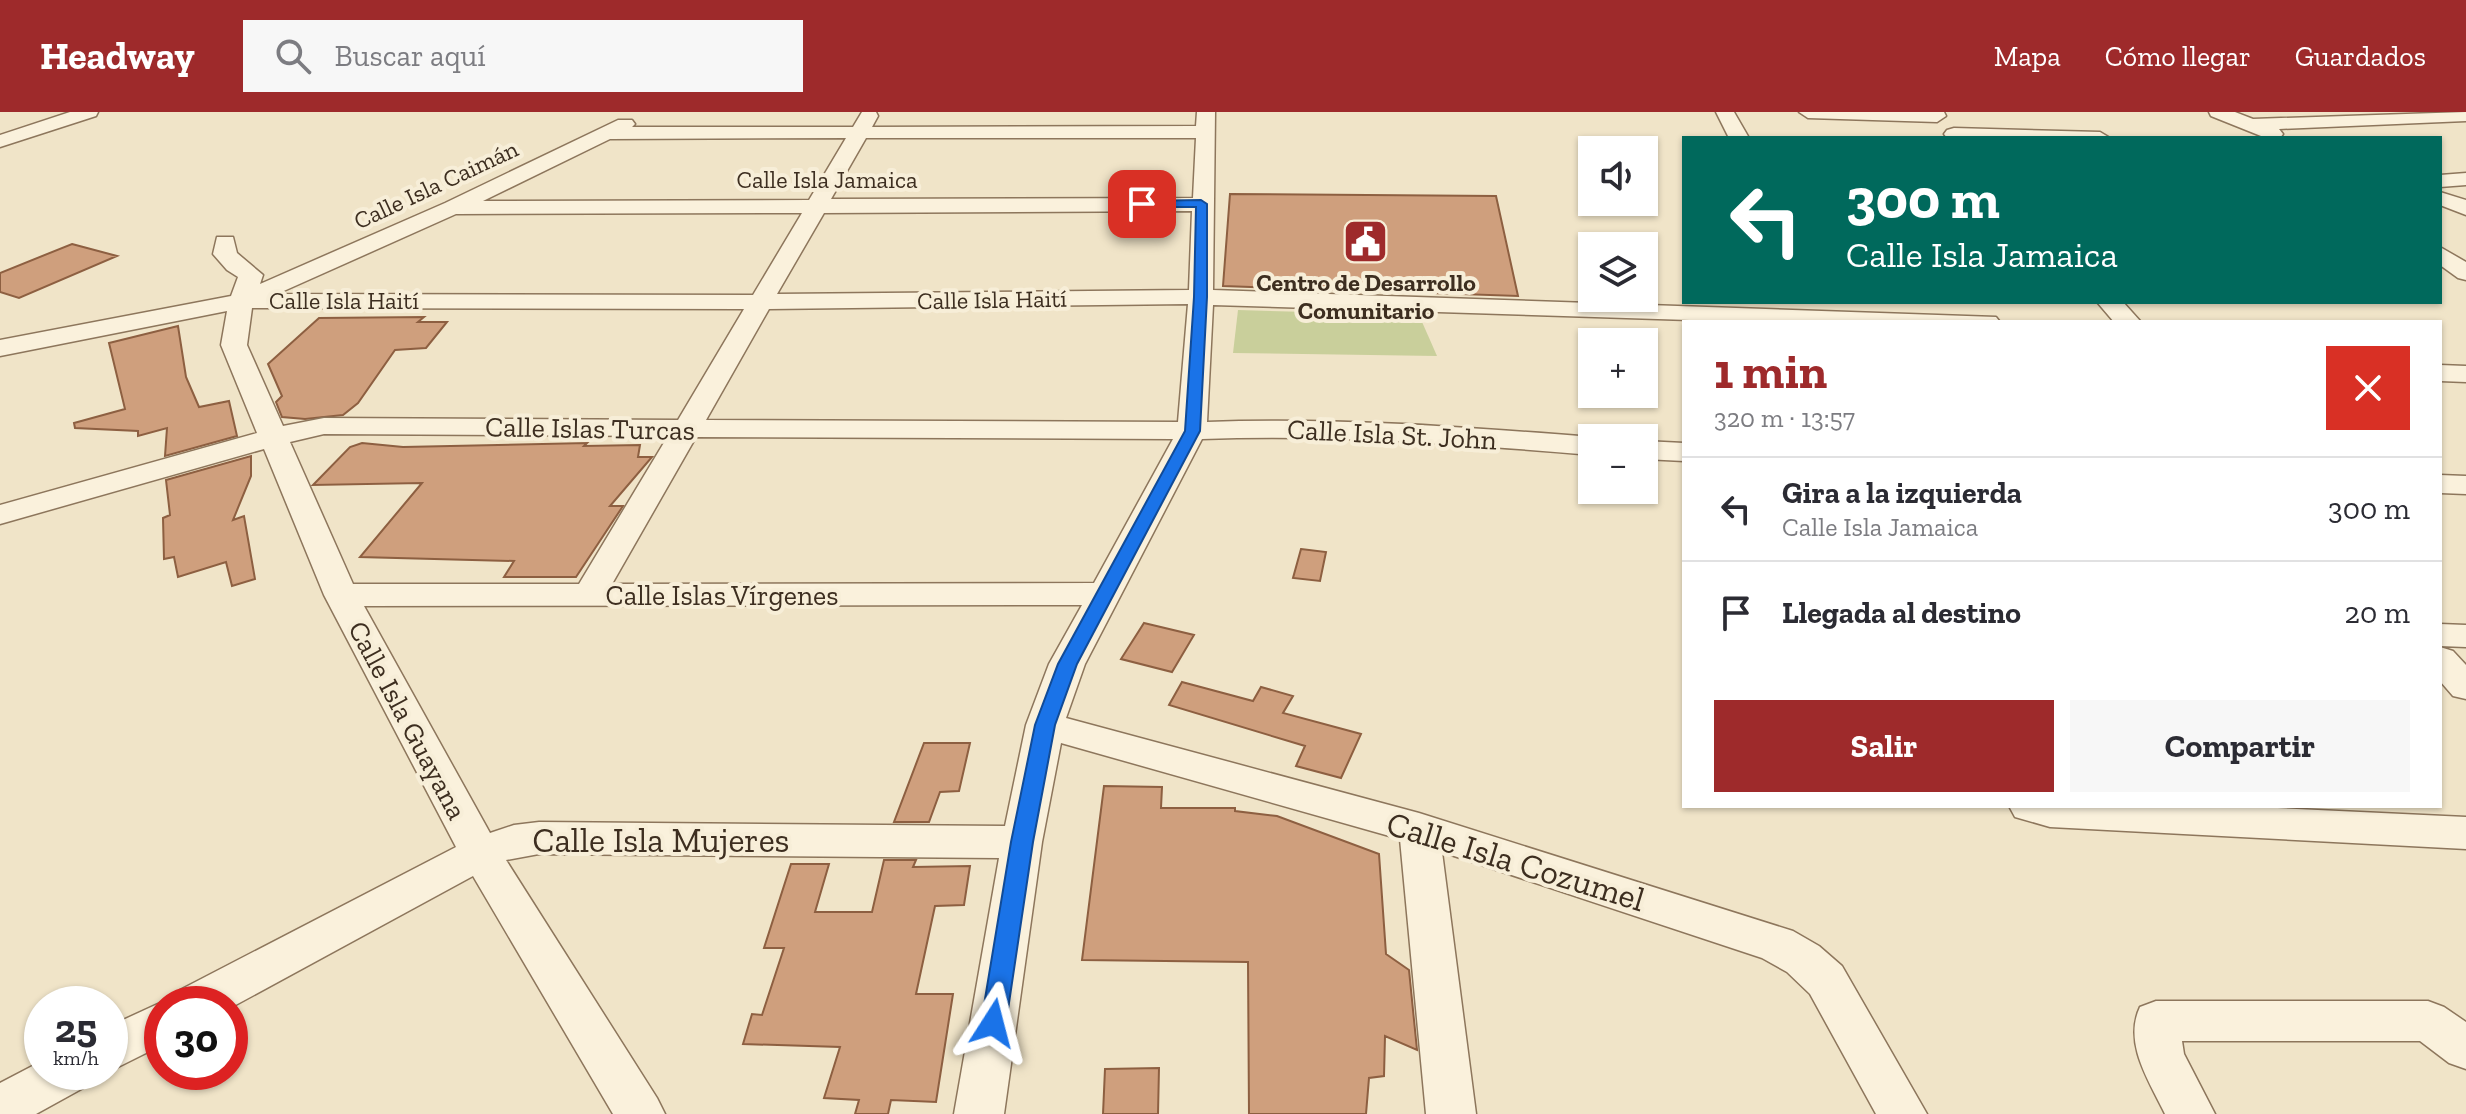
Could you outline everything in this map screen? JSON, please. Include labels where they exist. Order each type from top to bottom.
[{"type":"street","points":[[0,141],[89,112]]},
{"type":"street","name":"Calle Isla Caimán","points":[[241,301],[453,208],[651,112]]},
{"type":"street","points":[[1725,112],[1738,136]]},
{"type":"street","points":[[1808,112],[1936,114],[1956,136]]},
{"type":"street","points":[[2218,112],[2277,136]]},
{"type":"street","points":[[2251,125],[2466,115]]},
{"type":"street","points":[[590,594],[866,122]]},
{"type":"street","points":[[606,133],[866,122],[1206,122],[1201,204],[1201,297],[1192,431],[1067,664],[1045,725],[1022,842],[979,1114]]},
{"type":"street","points":[[2442,181],[2466,179]]},
{"type":"street","points":[[2442,199],[2466,208]]},
{"type":"street","name":"Calle Isla Jamaica","points":[[453,208],[1201,204]]},
{"type":"street","name":"Calle Isla Guayana","points":[[225,242],[225,254],[251,275],[241,301],[234,345],[341,595],[480,853],[640,1114]]},
{"type":"street","points":[[2442,255],[2466,273]]},
{"type":"street","points":[[2442,282],[2466,283]]},
{"type":"street","name":"Calle Isla Haití","points":[[0,348],[241,301],[761,302],[1201,297],[1840,313],[1954,320]]},
{"type":"street","points":[[2111,304],[2126,320]]},
{"type":"street","points":[[2442,373],[2466,374]]},
{"type":"street","name":"Calle Islas Turcas","points":[[0,515],[273,437],[333,426],[1192,431]]},
{"type":"street","name":"Calle Isla St. John","points":[[1192,431],[1288,427],[1389,430],[1578,445]]},
{"type":"street","points":[[1658,451],[1682,452]]},
{"type":"street","points":[[2442,484],[2466,485]]},
{"type":"street","name":"Calle Islas Vírgenes","points":[[341,595],[1103,594]]},
{"type":"street","points":[[2442,635],[2466,636]]},
{"type":"street","points":[[2442,661],[2466,687]]},
{"type":"street","name":"Calle Isla Cozumel","points":[[1045,725],[1419,829],[1777,944],[1803,959],[1826,980],[1902,1114]]},
{"type":"street","points":[[2036,808],[2050,812],[2466,833]]},
{"type":"street","points":[[1419,829],[1451,1114]]},
{"type":"street","name":"Calle Isla Mujeres","points":[[230,986],[480,853],[514,841],[539,838],[1022,842]]},
{"type":"street","points":[[2190,1114],[2161,1057],[2156,1021],[2428,1021],[2466,1048]]},
{"type":"street","points":[[0,1108],[34,1090]]},
{"type":"green space","points":[[1238,310],[1419,315],[1437,356],[1233,353]]},
{"type":"building","name":"Centro de Desarrollo Comunitario","points":[[1230,194],[1496,196],[1518,296],[1223,286]]},
{"type":"building","points":[[72,244],[117,256],[19,298],[0,292],[0,273]]},
{"type":"building","points":[[424,317],[418,322],[447,322],[426,348],[395,350],[358,403],[343,415],[305,419],[282,417],[276,402],[282,396],[268,364],[319,318]]},
{"type":"building","points":[[178,326],[186,377],[199,407],[229,401],[237,436],[165,456],[167,428],[138,436],[138,431],[75,428],[74,423],[125,409],[109,343]]},
{"type":"building","points":[[362,443],[403,447],[587,443],[584,446],[640,445],[638,457],[652,457],[610,506],[623,506],[576,577],[504,577],[514,561],[360,557],[422,483],[313,485],[350,447]]},
{"type":"building","points":[[251,456],[251,476],[233,520],[244,516],[255,579],[232,586],[226,562],[178,577],[174,557],[164,559],[163,518],[170,515],[166,480]]},
{"type":"building","points":[[1301,549],[1326,552],[1320,581],[1293,578]]},
{"type":"building","points":[[1144,623],[1194,635],[1172,672],[1121,659]]},
{"type":"building","points":[[1182,682],[1253,701],[1261,687],[1293,696],[1283,713],[1361,734],[1341,778],[1296,766],[1305,746],[1169,705]]},
{"type":"building","points":[[924,743],[970,743],[959,791],[940,792],[929,822],[894,822]]},
{"type":"building","points":[[1104,786],[1162,787],[1161,808],[1235,808],[1235,811],[1277,816],[1379,854],[1386,954],[1409,970],[1417,1050],[1385,1036],[1384,1076],[1369,1078],[1366,1114],[1249,1114],[1248,962],[1082,960]]},
{"type":"building","points":[[884,860],[916,860],[913,867],[970,866],[964,905],[935,906],[916,994],[953,994],[936,1102],[891,1100],[888,1114],[855,1114],[859,1100],[824,1098],[840,1047],[743,1044],[752,1014],[762,1015],[784,948],[764,948],[791,864],[829,864],[815,912],[872,912]]},
{"type":"building","points":[[1159,1068],[1158,1114],[1103,1114],[1105,1069]]},
{"type":"place","name":"Centro de Desarrollo Comunitario","points":[[1366,241]]},
{"type":"route","points":[[993,1023],[1022,842],[1045,725],[1067,664],[1192,431],[1201,297],[1201,204],[1142,204]]}]
